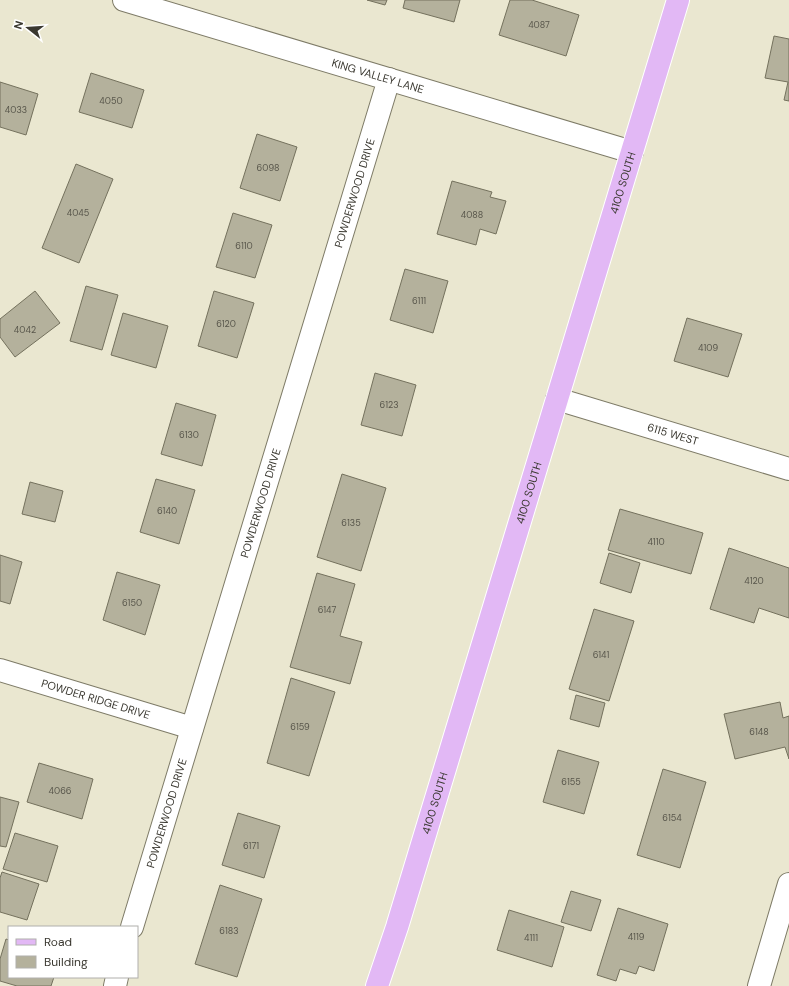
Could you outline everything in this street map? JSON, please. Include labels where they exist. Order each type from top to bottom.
[{"type":"main road","name":"4100 SOUTH","points":[[378,986],[402,912],[678,0]]},
{"type":"street","name":"KING VALLEY LANE","points":[[124,0],[632,152]]},
{"type":"street","name":"POWDERWOOD DRIVE","points":[[132,926],[389,79]]},
{"type":"street","name":"6115 WEST","points":[[558,399],[789,469]]},
{"type":"street","name":"POWDER RIDGE DRIVE","points":[[0,670],[192,728]]},
{"type":"street","points":[[759,986],[789,884]]},
{"type":"building","points":[[367,0],[387,0],[385,5]]},
{"type":"building","points":[[405,0],[460,0],[454,22],[403,8]]},
{"type":"building","points":[[510,0],[532,0],[579,15],[566,56],[499,35]]},
{"type":"building","points":[[774,36],[789,39],[789,101],[784,100],[788,82],[765,78]]},
{"type":"building","points":[[91,73],[144,90],[132,128],[79,112]]},
{"type":"building","points":[[0,82],[38,94],[26,135],[0,127]]},
{"type":"building","points":[[257,134],[297,147],[280,201],[240,188]]},
{"type":"building","points":[[76,164],[113,179],[79,263],[42,248]]},
{"type":"building","points":[[452,181],[492,192],[490,197],[506,201],[496,234],[480,229],[476,245],[437,234]]},
{"type":"building","points":[[233,213],[272,225],[255,278],[216,267]]},
{"type":"building","points":[[405,269],[448,281],[433,333],[390,320]]},
{"type":"building","points":[[86,286],[118,295],[102,350],[70,341]]},
{"type":"building","points":[[35,291],[60,323],[15,357],[0,337],[0,319]]},
{"type":"building","points":[[214,291],[254,303],[237,358],[198,346]]},
{"type":"building","points":[[123,313],[168,326],[156,368],[111,355]]},
{"type":"building","points":[[687,318],[742,334],[728,377],[674,361]]},
{"type":"building","points":[[375,373],[416,385],[402,436],[361,425]]},
{"type":"building","points":[[176,403],[216,415],[202,466],[161,454]]},
{"type":"building","points":[[342,474],[386,488],[361,571],[317,557]]},
{"type":"building","points":[[156,479],[195,490],[179,544],[140,532]]},
{"type":"building","points":[[30,482],[63,491],[55,522],[22,514]]},
{"type":"building","points":[[620,509],[703,533],[691,574],[608,550]]},
{"type":"building","points":[[729,548],[789,568],[789,618],[759,608],[754,623],[710,609]]},
{"type":"building","points":[[609,553],[640,563],[631,593],[600,583]]},
{"type":"building","points":[[0,555],[22,562],[10,604],[0,601]]},
{"type":"building","points":[[117,572],[160,585],[145,635],[103,620]]},
{"type":"building","points":[[317,573],[355,584],[340,636],[362,642],[350,684],[290,667]]},
{"type":"building","points":[[594,609],[634,621],[609,701],[569,689]]},
{"type":"building","points":[[291,678],[335,692],[309,776],[267,763]]},
{"type":"building","points":[[576,695],[605,703],[599,727],[570,719]]},
{"type":"building","points":[[780,702],[783,718],[789,716],[789,759],[785,747],[735,759],[724,714]]},
{"type":"building","points":[[558,750],[599,762],[584,814],[543,802]]},
{"type":"building","points":[[39,763],[93,779],[82,819],[27,802]]},
{"type":"building","points":[[663,769],[706,782],[680,868],[637,855]]},
{"type":"building","points":[[0,797],[19,802],[6,847],[0,846]]},
{"type":"building","points":[[238,813],[280,826],[264,878],[222,865]]},
{"type":"building","points":[[15,833],[58,846],[47,882],[3,869]]},
{"type":"building","points":[[2,872],[39,884],[27,920],[0,912],[0,878]]},
{"type":"building","points":[[220,885],[262,899],[237,977],[195,964]]},
{"type":"building","points":[[571,891],[601,900],[591,931],[561,922]]},
{"type":"building","points":[[618,908],[668,924],[654,971],[639,966],[636,974],[620,969],[616,981],[597,975]]},
{"type":"building","points":[[509,910],[564,927],[552,967],[497,950]]},
{"type":"building","points":[[6,939],[8,940],[8,978],[54,978],[51,986],[17,986],[0,981],[0,959]]}]
